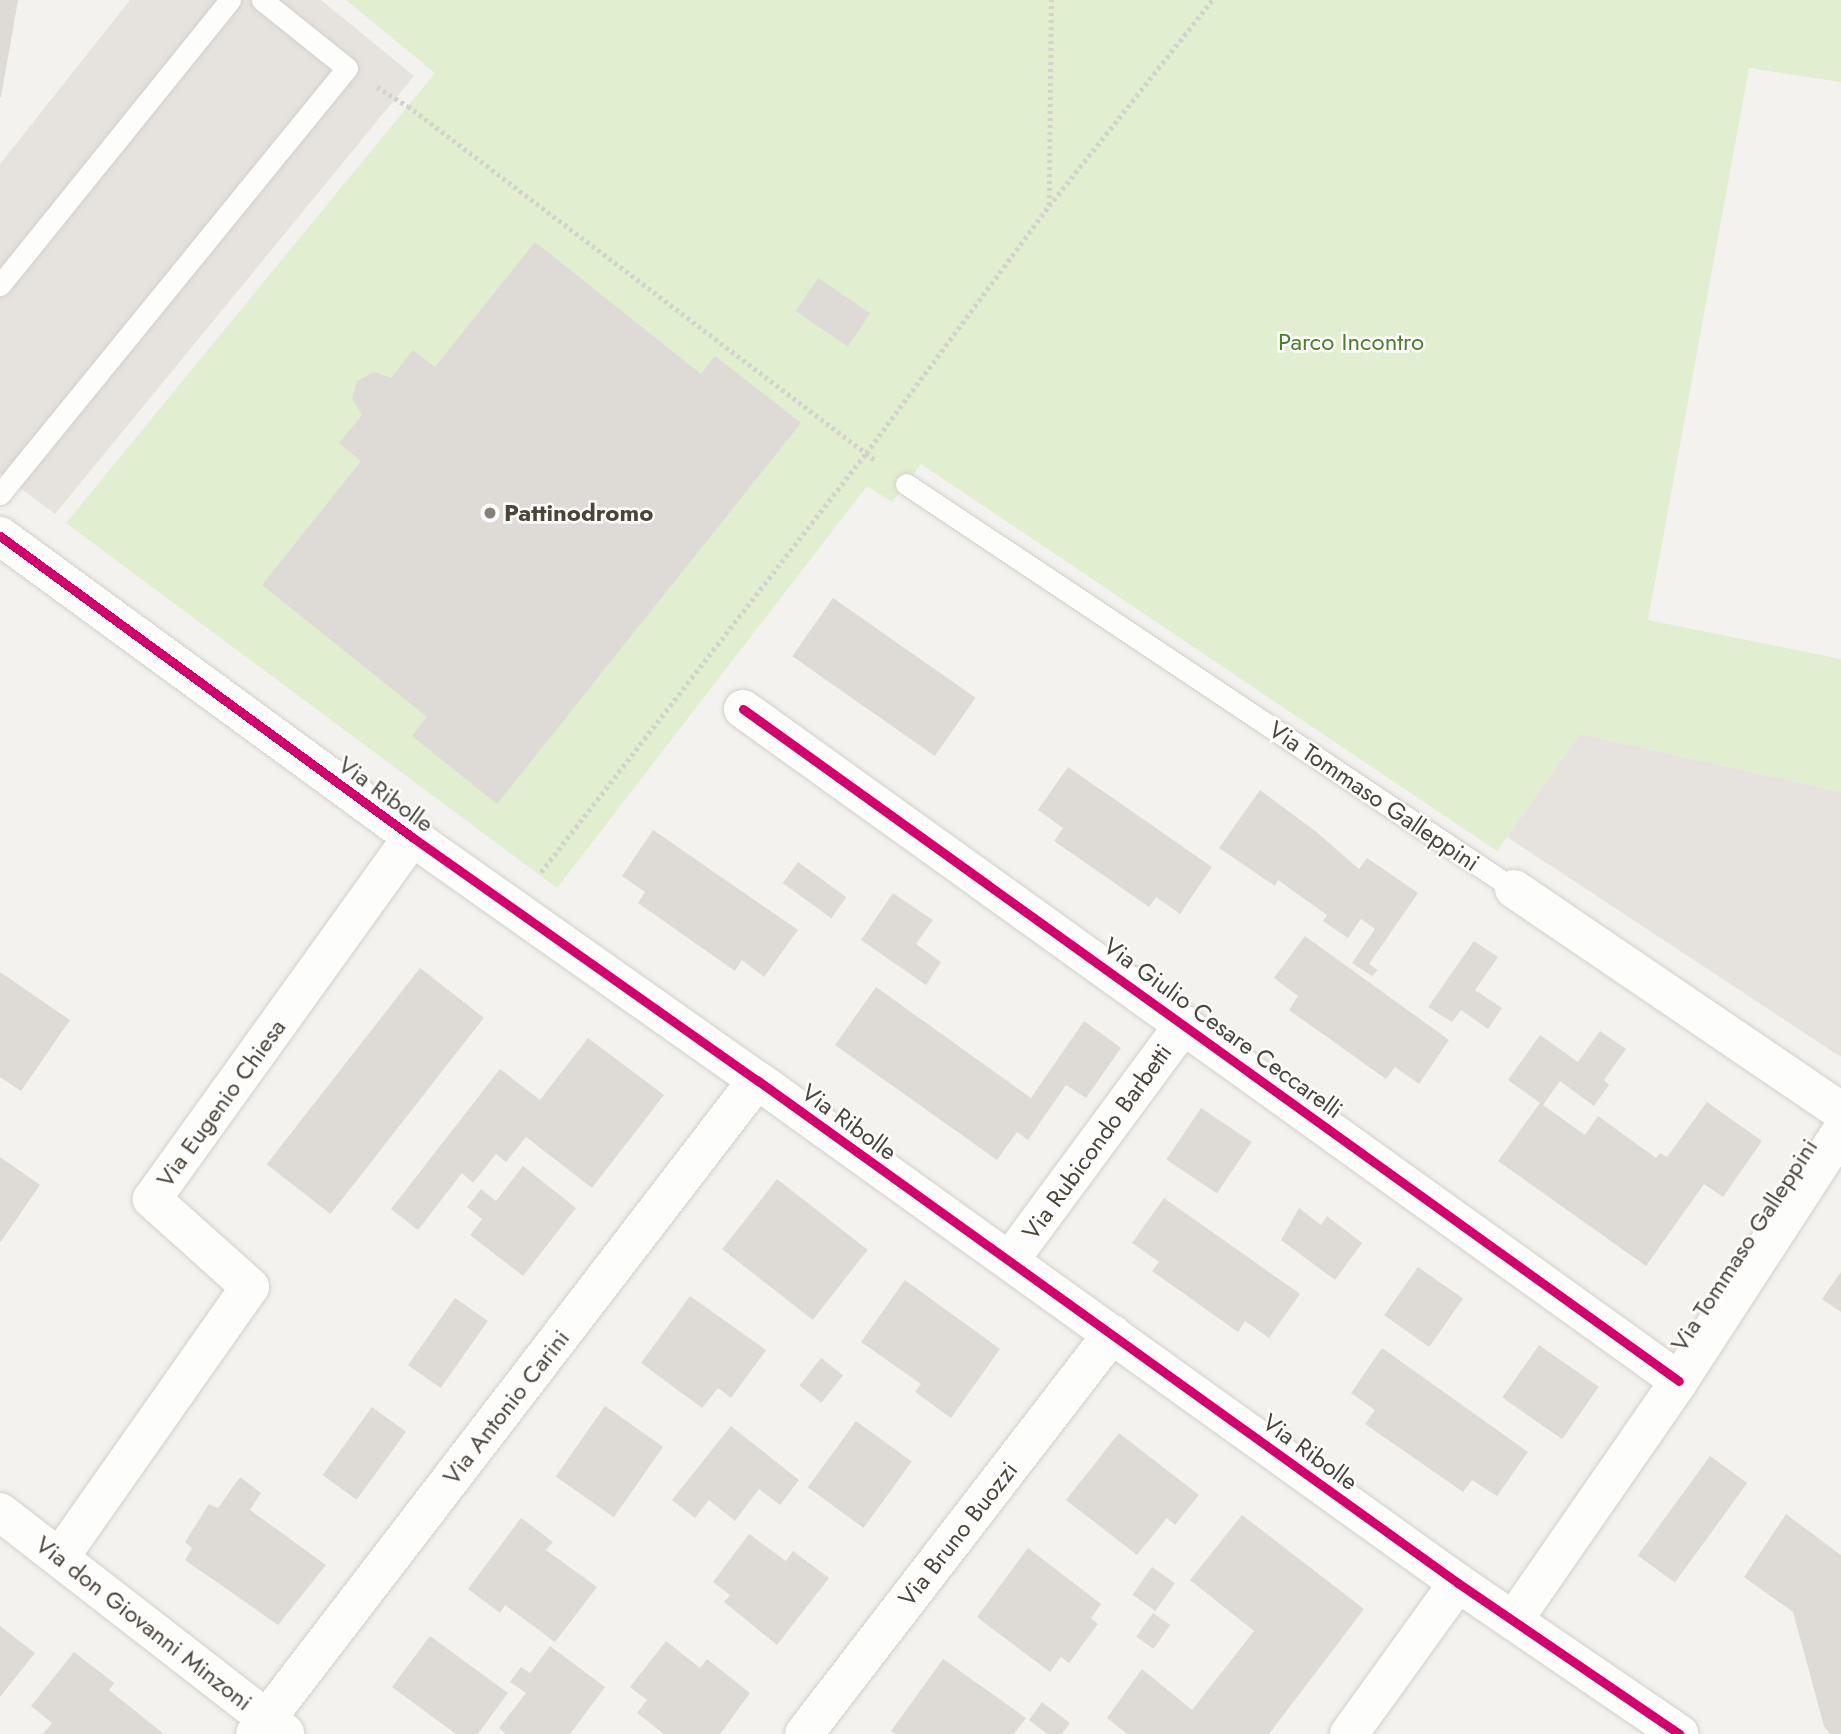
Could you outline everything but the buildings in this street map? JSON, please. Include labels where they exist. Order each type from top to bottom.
[{"type":"street","name":"Via Ribolle","points":[[0,536],[412,837],[1010,1260],[1458,1583],[1679,1734]]},
{"type":"street","name":"Via Giulio Cesare Ceccarelli","points":[[743,709],[1679,1381]]},
{"type":"street","name":"Via Eugenio Chiesa","points":[[60,1557],[250,1287],[152,1199],[412,837]]},
{"type":"street","name":"Via Tommaso Galleppini","points":[[1514,889],[1841,1111]]},
{"type":"street","name":"Via Rubicondo Barbetti","points":[[1010,1260],[1185,1024]]},
{"type":"street","name":"Via Antonio Carini","points":[[269,1729],[757,1080]]},
{"type":"street","name":"Via Tommaso Galleppini","points":[[1513,1621],[1679,1381],[1841,1132]]},
{"type":"street","name":"Via Bruno Buozzi","points":[[804,1734],[1112,1334]]},
{"type":"street","name":"Via don Giovanni Minzoni","points":[[0,1512],[60,1557],[269,1729]]},
{"type":"street","points":[[1349,1734],[1458,1583]]},
{"type":"lane","points":[[0,285],[230,0]]},
{"type":"lane","points":[[0,494],[347,68],[262,0]]},
{"type":"lane","name":"Via Tommaso Galleppini","points":[[906,484],[1514,889]]},
{"type":"path","points":[[1049,206],[1051,0]]},
{"type":"path","points":[[513,907],[866,453],[1049,206],[1212,0]]},
{"type":"path","points":[[347,68],[408,106],[906,484]]},
{"type":"green space","name":"Parco Incontro","points":[[346,0],[1841,0],[1841,82],[1749,68],[1648,620],[1841,659],[1841,792],[1580,734],[1497,851],[921,464],[892,502],[867,486],[557,888],[66,523],[435,73]]},
{"type":"shaded area","points":[[130,0],[321,0],[414,76],[55,514],[0,473],[0,164]]},
{"type":"shaded area","points":[[1580,734],[1841,792],[1841,1057],[1507,837]]},
{"type":"cycle path","points":[[0,536],[412,837],[757,1080],[1458,1583],[1679,1734]]},
{"type":"cycle path","points":[[743,709],[1679,1381]]},
{"type":"place","name":"Pattinodromo","points":[[490,513]]}]
